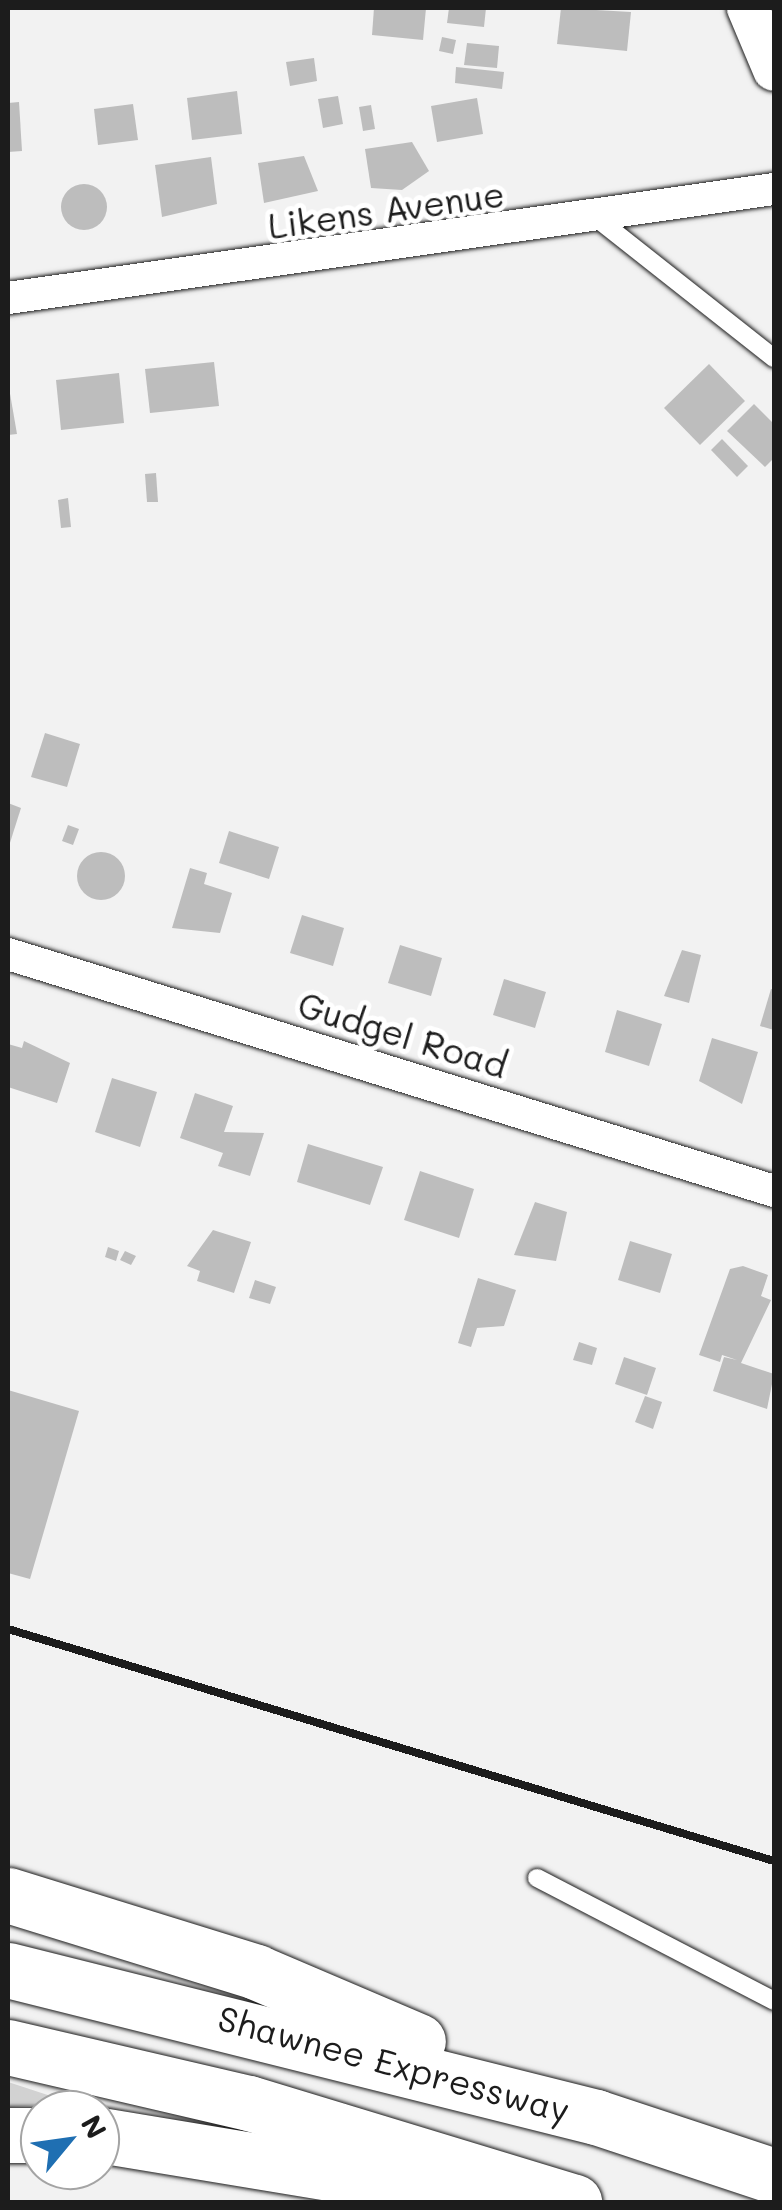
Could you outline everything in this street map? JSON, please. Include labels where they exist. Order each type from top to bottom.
[{"type":"highway","points":[[8,1895],[256,1972],[596,2117]]},
{"type":"highway","name":"Shawnee Expressway","points":[[8,1970],[596,2117],[774,2176]]},
{"type":"highway","points":[[8,2047],[249,2103],[574,2202]]},
{"type":"highway","points":[[120,2138],[504,2202]]},
{"type":"street","points":[[748,8],[774,70]]},
{"type":"street","name":"Likens Avenue","points":[[8,298],[599,220],[774,189]]},
{"type":"street","name":"Gudgel Road","points":[[8,954],[774,1191]]},
{"type":"lane","points":[[599,220],[774,358]]},
{"type":"lane","points":[[537,1878],[774,2001]]},
{"type":"shaded area","points":[[8,2082],[32,2090],[20,2090],[20,2106],[8,2107]]},
{"type":"building","points":[[374,8],[426,8],[423,40],[372,35]]},
{"type":"building","points":[[449,8],[486,8],[484,27],[447,23]]},
{"type":"building","points":[[561,8],[631,12],[627,51],[557,44]]},
{"type":"building","points":[[442,37],[456,40],[453,54],[439,51]]},
{"type":"building","points":[[467,43],[499,46],[497,68],[464,65]]},
{"type":"building","points":[[314,58],[317,81],[290,86],[286,62]]},
{"type":"building","points":[[456,67],[504,72],[502,89],[455,83]]},
{"type":"building","points":[[237,91],[242,134],[192,140],[187,98]]},
{"type":"building","points":[[338,96],[343,124],[323,128],[318,99]]},
{"type":"building","points":[[477,98],[483,134],[437,142],[431,106]]},
{"type":"building","points":[[19,102],[22,151],[8,152],[8,103]]},
{"type":"building","points":[[133,104],[138,140],[98,145],[94,109]]},
{"type":"building","points":[[371,105],[375,129],[363,131],[359,107]]},
{"type":"building","points":[[412,142],[429,171],[402,190],[371,188],[365,149]]},
{"type":"building","points":[[304,156],[318,191],[264,203],[258,163]]},
{"type":"building","points":[[211,157],[217,204],[162,217],[155,165]]},
{"type":"building","points":[[84,184],[100,191],[107,207],[100,223],[84,230],[68,223],[61,207],[68,191]]},
{"type":"building","points":[[214,362],[219,406],[150,413],[145,369]]},
{"type":"building","points":[[709,364],[745,401],[700,445],[664,408]]},
{"type":"building","points":[[119,373],[124,423],[61,430],[56,380]]},
{"type":"building","points":[[8,382],[17,434],[8,435]]},
{"type":"building","points":[[754,404],[774,424],[774,458],[765,467],[727,431]]},
{"type":"building","points":[[722,439],[748,466],[737,477],[711,450]]},
{"type":"building","points":[[156,473],[158,502],[147,502],[145,474]]},
{"type":"building","points":[[68,498],[71,527],[61,528],[58,500]]},
{"type":"building","points":[[45,733],[80,744],[67,787],[31,777]]},
{"type":"building","points":[[8,803],[21,808],[8,849]]},
{"type":"building","points":[[68,825],[79,829],[73,845],[62,841]]},
{"type":"building","points":[[229,831],[279,847],[269,879],[219,863]]},
{"type":"building","points":[[101,852],[118,859],[125,876],[118,893],[101,900],[84,893],[77,876],[84,859]]},
{"type":"building","points":[[190,868],[207,873],[204,884],[232,893],[220,933],[172,928]]},
{"type":"building","points":[[302,915],[344,928],[333,966],[290,953]]},
{"type":"building","points":[[400,945],[442,958],[431,996],[388,983]]},
{"type":"building","points":[[682,950],[701,955],[689,1003],[664,996]]},
{"type":"building","points":[[504,979],[546,992],[535,1028],[493,1015]]},
{"type":"building","points":[[771,989],[774,990],[774,1030],[760,1026]]},
{"type":"building","points":[[617,1010],[662,1024],[649,1066],[605,1052]]},
{"type":"building","points":[[712,1038],[758,1052],[742,1104],[699,1081]]},
{"type":"building","points":[[24,1041],[70,1063],[57,1103],[8,1087],[8,1044],[22,1048]]},
{"type":"building","points":[[112,1078],[157,1092],[140,1147],[95,1132]]},
{"type":"building","points":[[195,1093],[233,1106],[224,1132],[264,1133],[250,1176],[218,1166],[223,1153],[180,1138]]},
{"type":"building","points":[[308,1144],[383,1167],[370,1205],[297,1182]]},
{"type":"building","points":[[420,1171],[474,1189],[459,1238],[404,1220]]},
{"type":"building","points":[[535,1202],[567,1212],[556,1261],[514,1255]]},
{"type":"building","points":[[213,1230],[251,1242],[234,1293],[197,1281],[200,1271],[187,1266]]},
{"type":"building","points":[[630,1241],[672,1254],[660,1293],[618,1280]]},
{"type":"building","points":[[108,1247],[119,1251],[116,1261],[105,1257]]},
{"type":"building","points":[[125,1251],[136,1256],[131,1265],[120,1260]]},
{"type":"building","points":[[743,1266],[768,1275],[761,1296],[771,1300],[741,1363],[774,1374],[767,1409],[713,1391],[724,1357],[737,1360],[722,1355],[720,1362],[699,1355],[730,1269]]},
{"type":"building","points":[[478,1278],[516,1290],[504,1326],[477,1328],[471,1347],[458,1343]]},
{"type":"building","points":[[255,1280],[276,1287],[270,1304],[249,1298]]},
{"type":"building","points":[[579,1342],[597,1348],[592,1365],[573,1360]]},
{"type":"building","points":[[624,1357],[656,1368],[647,1395],[615,1384]]},
{"type":"building","points":[[8,1390],[79,1411],[30,1579],[8,1573]]},
{"type":"building","points":[[645,1396],[662,1402],[653,1429],[635,1422]]},
{"type":"railway","points":[[8,1629],[774,1861]]}]
